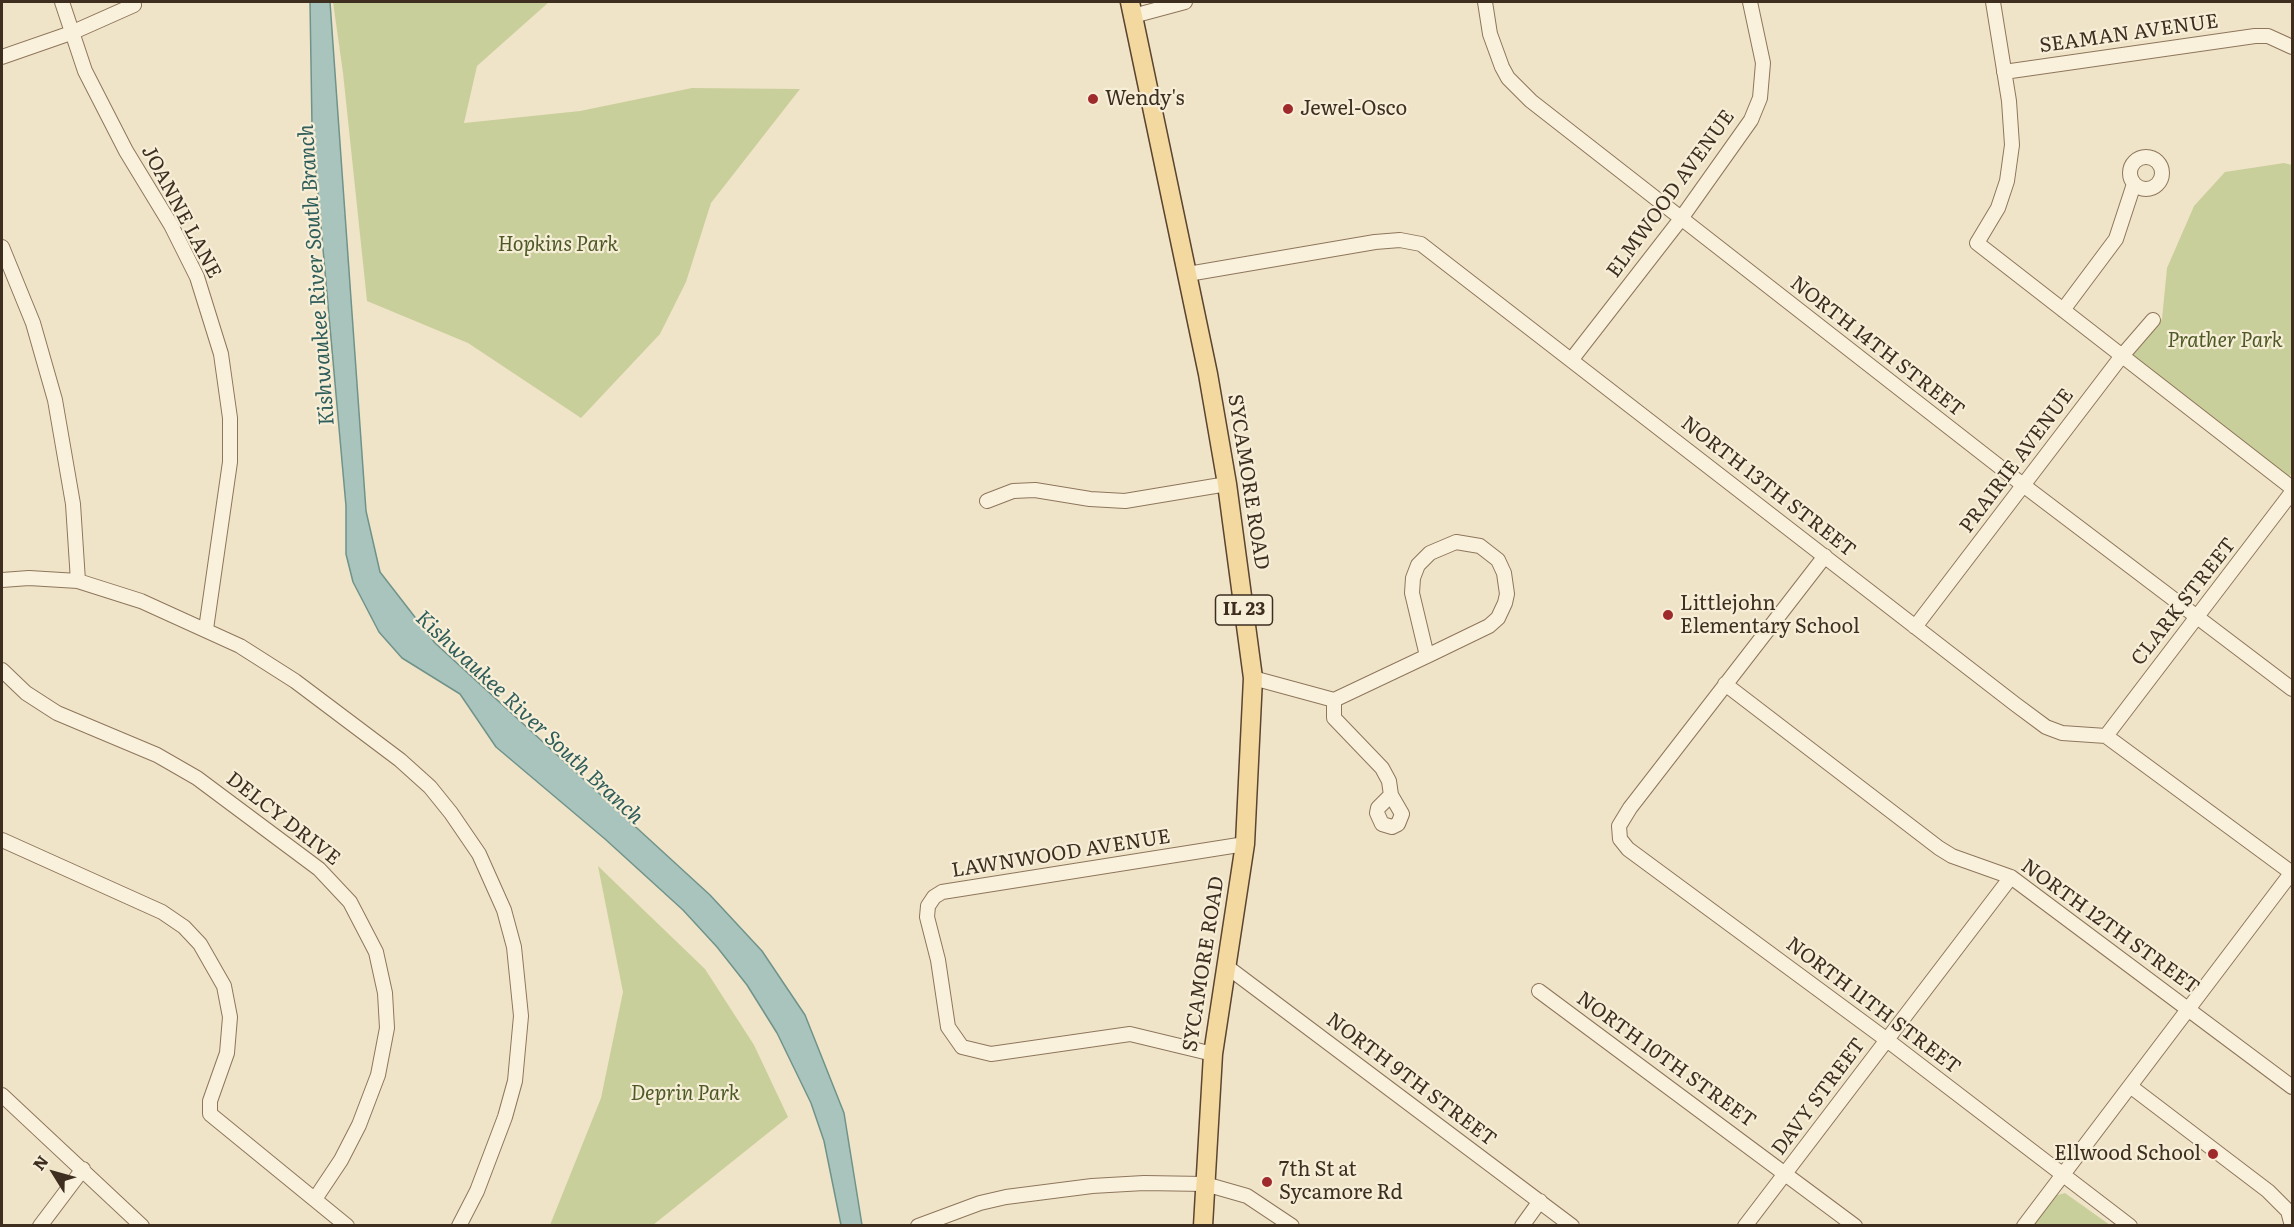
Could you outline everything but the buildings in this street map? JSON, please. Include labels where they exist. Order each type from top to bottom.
[{"type":"main road","name":"SYCAMORE ROAD","points":[[1132,9],[1188,274],[1227,484],[1253,678],[1245,844],[1213,1054],[1203,1226]]},
{"type":"street","name":"JOANNE LANE","points":[[62,2],[85,71],[126,151],[171,225],[197,277],[221,354],[230,418],[230,462],[206,629]]},
{"type":"street","points":[[1132,9],[1185,2]]},
{"type":"street","name":"NORTH 14TH STREET","points":[[1485,2],[1490,34],[1508,78],[1531,101],[1680,220],[2196,618],[2292,689]]},
{"type":"street","name":"ELMWOOD AVENUE","points":[[1572,359],[1680,220],[1740,138],[1760,98],[1763,63],[1750,2]]},
{"type":"street","points":[[1993,2],[2012,130],[2009,170],[1998,208],[1977,243],[2292,490]]},
{"type":"street","points":[[2,57],[71,33],[134,5]]},
{"type":"street","name":"SEAMAN AVENUE","points":[[2004,72],[2255,36],[2278,39],[2292,47]]},
{"type":"street","points":[[2063,310],[2107,254],[2116,238],[2134,184]]},
{"type":"street","name":"NORTH 13TH STREET","points":[[1188,274],[1375,242],[1410,241],[1433,252],[2046,727],[2062,733],[2106,736]]},
{"type":"street","points":[[2,247],[33,322],[56,400],[73,504],[78,581]]},
{"type":"street","name":"PRAIRIE AVENUE","points":[[1916,627],[2121,357],[2153,320]]},
{"type":"street","points":[[987,501],[1013,491],[1035,490],[1090,500],[1125,501],[1227,484]]},
{"type":"street","name":"CLARK STREET","points":[[2106,736],[2292,490]]},
{"type":"street","points":[[1253,678],[1334,700],[1427,656],[1489,626],[1502,611],[1507,594],[1504,573],[1493,554],[1480,546],[1462,542],[1447,543],[1430,553],[1415,571],[1412,593],[1427,656]]},
{"type":"street","points":[[1725,684],[1825,556]]},
{"type":"street","points":[[2,580],[29,578],[78,581],[141,601],[240,646],[295,681],[422,779],[470,839],[499,896],[514,947],[520,992],[518,1062],[497,1142],[459,1226]]},
{"type":"street","name":"DELCY DRIVE","points":[[2,670],[27,693],[57,713],[157,755],[197,778],[320,869],[350,902],[376,952],[385,993],[387,1028],[378,1075],[359,1125],[341,1160],[315,1199]]},
{"type":"street","name":"NORTH 11TH STREET","points":[[1725,684],[1630,808],[1618,830],[1620,839],[1628,849],[1887,1040],[2130,1226]]},
{"type":"street","name":"NORTH 12TH STREET","points":[[1725,684],[1939,849],[1957,859],[2011,877],[2292,1087]]},
{"type":"street","points":[[1334,700],[1334,718],[1382,768],[1389,781],[1391,795]]},
{"type":"street","points":[[2024,1226],[2292,872],[2106,736]]},
{"type":"street","points":[[2,840],[162,912],[184,927],[200,944],[224,986],[230,1017],[227,1053],[210,1101],[210,1114],[347,1226]]},
{"type":"street","name":"LAWNWOOD AVENUE","points":[[1213,1054],[1130,1034],[991,1054],[962,1047],[948,1027],[927,917],[928,906],[934,897],[942,892],[1245,844]]},
{"type":"street","name":"DAVY STREET","points":[[1745,1226],[2011,877]]},
{"type":"street","name":"NORTH 9TH STREET","points":[[1226,966],[1572,1226]]},
{"type":"street","name":"NORTH 10TH STREET","points":[[1539,992],[1855,1226]]},
{"type":"street","points":[[2130,1086],[2268,1191],[2288,1211],[2292,1226]]},
{"type":"street","points":[[2,1095],[84,1169],[142,1226]]},
{"type":"street","points":[[40,1226],[84,1169]]},
{"type":"street","points":[[918,1226],[980,1203],[1030,1193],[1092,1186],[1205,1184],[1247,1196],[1292,1226]]},
{"type":"street","points":[[1522,1226],[1540,1202]]},
{"type":"green space","name":"Hopkins Park","points":[[333,2],[549,2],[477,66],[464,123],[580,111],[692,88],[800,89],[711,203],[686,282],[660,334],[581,418],[468,343],[367,301],[343,73]]},
{"type":"green space","name":"Prather Park","points":[[2284,163],[2292,165],[2292,473],[2289,477],[2131,354],[2162,319],[2167,268],[2194,206],[2225,172]]},
{"type":"green space","name":"Deprin Park","points":[[598,866],[705,969],[754,1045],[788,1117],[653,1225],[550,1225],[601,1098],[623,992]]},
{"type":"green space","points":[[2065,1193],[2110,1225],[2032,1226],[2054,1196]]},
{"type":"water","points":[[310,2],[330,2],[366,511],[380,572],[435,643],[710,895],[762,951],[805,1015],[844,1113],[862,1225],[841,1225],[824,1141],[811,1103],[777,1033],[747,985],[717,947],[683,910],[605,839],[496,747],[460,694],[402,658],[379,632],[353,582],[346,554],[346,506],[312,126]]},
{"type":"place","name":"Wendy's","points":[[1093,99]]},
{"type":"place","name":"Jewel-Osco","points":[[1288,109]]},
{"type":"place","name":"Littlejohn Elementary School","points":[[1668,615]]},
{"type":"place","name":"Ellwood School","points":[[2213,1154]]},
{"type":"place","name":"7th St at Sycamore Rd","points":[[1267,1182]]},
{"type":"water label","name":"Kishwaukee River South Branch","points":[[317,275]]},
{"type":"water label","name":"Kishwaukee River South Branch","points":[[529,718]]}]
